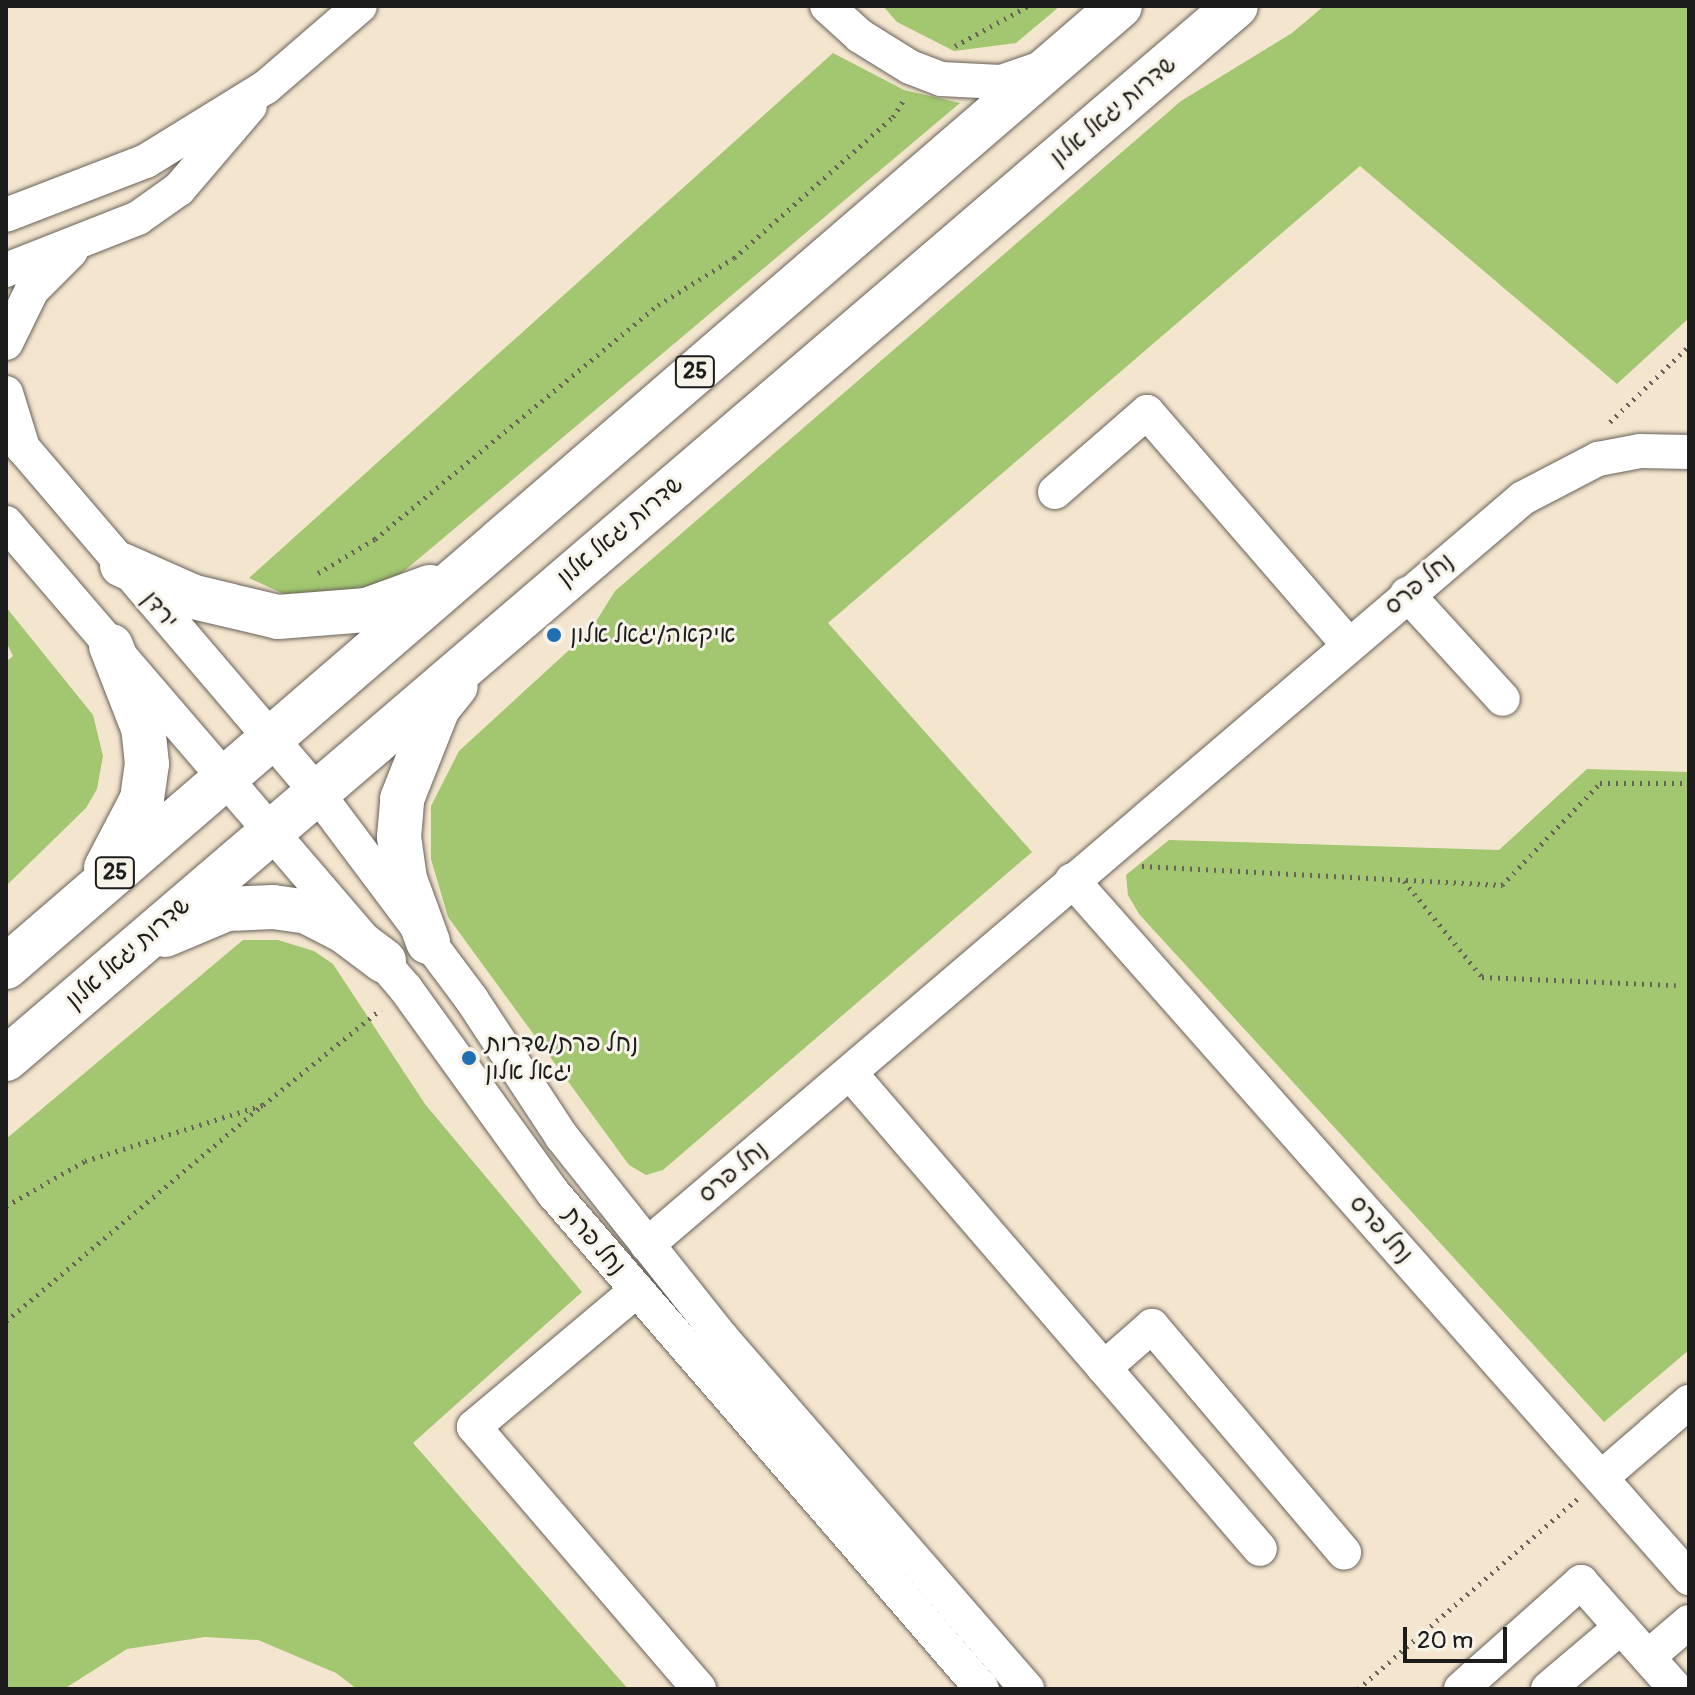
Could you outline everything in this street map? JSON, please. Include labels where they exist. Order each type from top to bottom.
[{"type":"highway","name":"25","points":[[6,967],[1120,6]]},
{"type":"highway","name":"שדרות יגאל אלון","points":[[6,1059],[269,829],[1236,6]]},
{"type":"highway","points":[[122,565],[194,597],[278,617],[367,610],[461,573]]},
{"type":"highway","points":[[428,942],[405,879],[399,837],[402,799],[438,708],[502,631]]},
{"type":"highway","points":[[86,899],[125,838],[142,799],[147,764],[143,728],[111,646]]},
{"type":"highway","points":[[130,951],[227,909],[273,907],[307,912],[344,931],[395,975]]},
{"type":"street","points":[[6,270],[138,218],[179,189],[266,87],[360,6]]},
{"type":"street","points":[[827,6],[860,36],[921,71],[975,83],[1001,82],[1050,66]]},
{"type":"street","points":[[6,215],[146,161],[266,87]]},
{"type":"street","points":[[6,343],[32,290],[80,241]]},
{"type":"street","points":[[6,393],[15,438]]},
{"type":"street","points":[[1055,492],[1147,412],[1348,644]]},
{"type":"street","name":"ירדן","points":[[15,438],[315,790]]},
{"type":"street","name":"נחל פרס","points":[[647,1245],[1348,644],[1523,498],[1598,459],[1640,451],[1689,452]]},
{"type":"street","points":[[6,523],[224,779]]},
{"type":"street","points":[[1407,594],[1503,699]]},
{"type":"street","name":"נחל פרת","points":[[224,779],[395,975],[514,1143],[982,1689]]},
{"type":"street","name":"נחל פרת","points":[[315,790],[428,942],[562,1137],[647,1245],[1027,1689]]},
{"type":"street","name":"נחל פרס","points":[[1082,872],[1689,1578]]},
{"type":"street","points":[[850,1073],[1260,1549]]},
{"type":"street","points":[[637,1290],[474,1427],[699,1689]]},
{"type":"street","points":[[1104,1368],[1152,1326],[1344,1552]]},
{"type":"street","points":[[1602,1477],[1689,1402]]},
{"type":"street","points":[[1461,1689],[1581,1582],[1676,1689]]},
{"type":"street","points":[[1648,1657],[1689,1622]]},
{"type":"street","points":[[1548,1689],[1621,1627]]},
{"type":"path","points":[[310,577],[375,539],[658,305],[734,258],[893,117],[921,71],[962,41],[1028,6]]},
{"type":"path","points":[[1598,459],[1612,414],[1689,346]]},
{"type":"path","points":[[1082,872],[1502,885],[1600,783],[1689,783]]},
{"type":"path","points":[[1404,880],[1482,977],[1676,985]]},
{"type":"path","points":[[6,1321],[263,1105],[395,975]]},
{"type":"path","points":[[6,1206],[85,1161],[263,1105]]},
{"type":"path","points":[[1358,1689],[1602,1477]]},
{"type":"green space","points":[[883,6],[1060,6],[1016,43],[954,51],[897,22]]},
{"type":"green space","points":[[1324,6],[1689,6],[1689,318],[1617,384],[1360,166],[828,623],[1032,852],[663,1170],[646,1175],[629,1165],[448,917],[431,859],[431,806],[459,751],[590,631],[615,591],[1181,101],[1292,33]]},
{"type":"green space","points":[[833,53],[904,90],[960,103],[384,588],[288,596],[249,578]]},
{"type":"green space","points":[[6,607],[93,715],[103,756],[97,789],[86,808],[6,886],[6,662],[13,656],[6,641]]},
{"type":"green space","points":[[1587,769],[1689,772],[1689,1350],[1604,1422],[1139,914],[1128,895],[1126,875],[1169,840],[1499,850]]},
{"type":"green space","points":[[243,940],[278,940],[314,951],[333,964],[425,1104],[582,1292],[413,1443],[628,1689],[357,1689],[336,1673],[258,1640],[205,1637],[127,1649],[64,1689],[6,1689],[6,1139]]},
{"type":"place","name":"איקאה/יגאל אלון","points":[[554,635]]},
{"type":"place","name":"נחל פרת/שדרות יגאל אלון","points":[[469,1058]]}]
